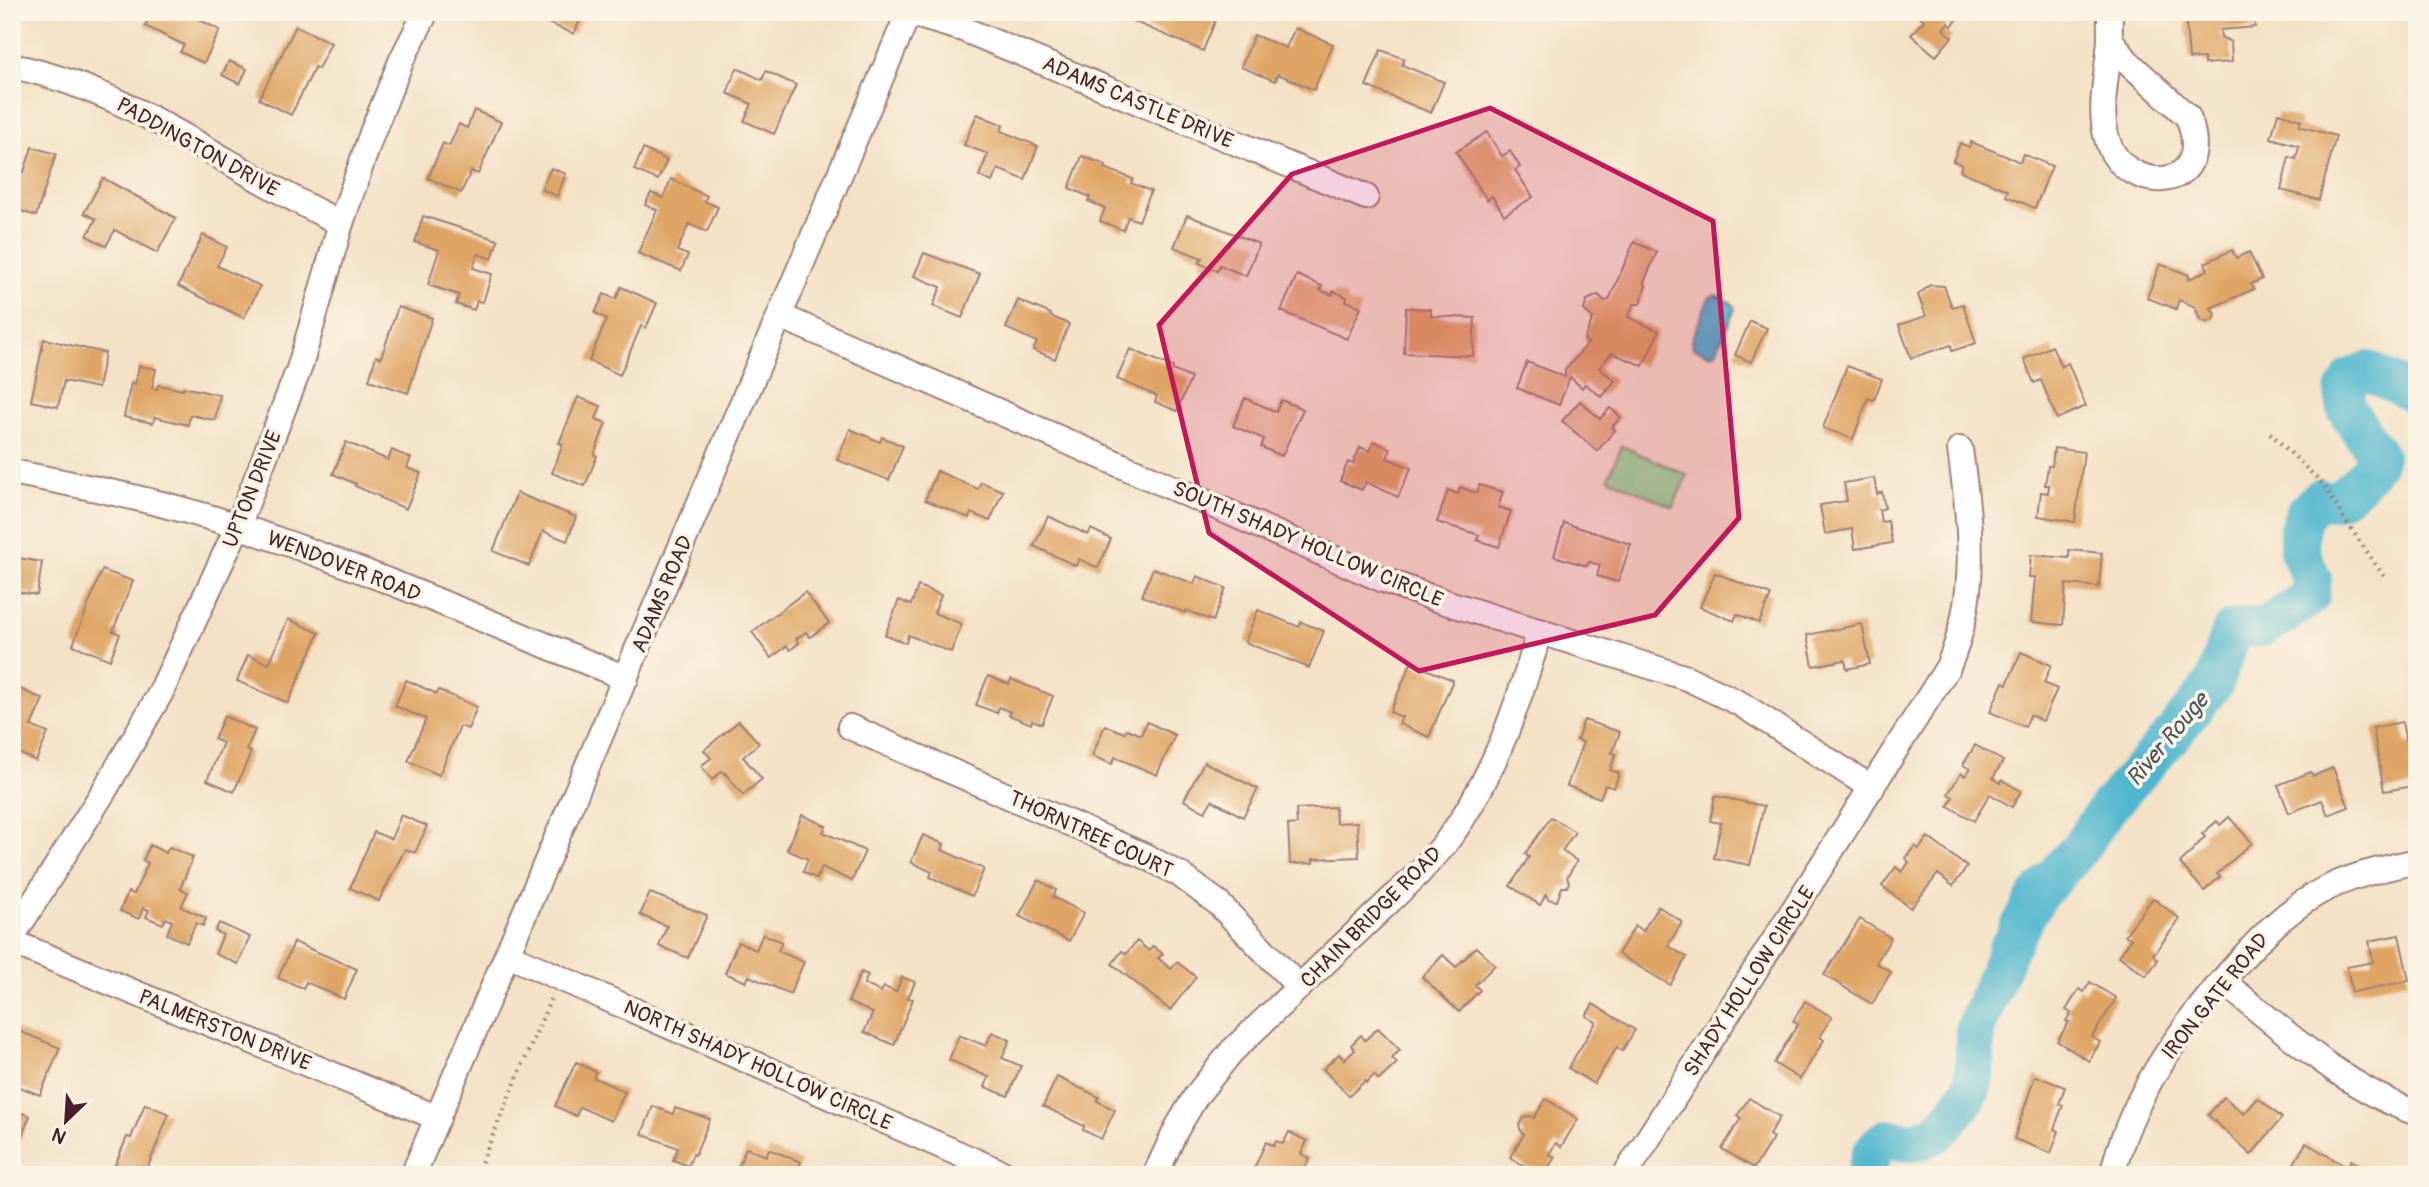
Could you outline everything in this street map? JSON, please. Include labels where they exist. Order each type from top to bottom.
[{"type":"street","name":"UPTON DRIVE","points":[[12,939],[160,695],[238,526],[300,366],[341,223],[382,108],[402,59],[426,12]]},
{"type":"street","points":[[2110,39],[2127,61],[2188,117],[2193,130],[2192,159],[2185,172],[2176,177],[2162,180],[2137,174],[2119,161],[2108,143],[2102,107],[2111,12]]},
{"type":"street","name":"ADAMS CASTLE DRIVE","points":[[908,13],[963,29],[1366,197]]},
{"type":"street","name":"ADAMS ROAD","points":[[413,1175],[908,13]]},
{"type":"street","name":"PADDINGTON DRIVE","points":[[12,66],[81,85],[162,122],[309,208],[341,223]]},
{"type":"street","name":"SOUTH SHADY HOLLOW CIRCLE","points":[[780,316],[1381,579],[1436,599],[1662,669],[1709,688],[1872,788]]},
{"type":"street","name":"SHADY HOLLOW CIRCLE","points":[[1625,1175],[1948,667],[1964,624],[1969,597],[1971,552],[1960,449]]},
{"type":"street","name":"WENDOVER ROAD","points":[[12,472],[176,508],[238,526],[401,587],[626,678]]},
{"type":"street","name":"CHAIN BRIDGE ROAD","points":[[1156,1175],[1177,1128],[1213,1073],[1232,1051],[1419,873],[1447,842],[1495,760],[1512,718],[1540,631]]},
{"type":"street","name":"THORNTREE COURT","points":[[850,727],[1145,856],[1179,874],[1218,903],[1300,987]]},
{"type":"street","name":"IRON GATE ROAD","points":[[2112,1175],[2130,1120],[2147,1083],[2174,1040],[2260,937],[2289,912],[2351,877],[2417,860]]},
{"type":"street","name":"PALMERSTON DRIVE","points":[[12,939],[438,1118]]},
{"type":"street","name":"NORTH SHADY HOLLOW CIRCLE","points":[[508,955],[1007,1175]]},
{"type":"street","points":[[2222,981],[2354,1083],[2391,1104],[2417,1113]]},
{"type":"path","points":[[2270,433],[2325,486],[2385,578]]},
{"type":"path","points":[[475,1175],[553,993]]},
{"type":"highlighted area","points":[[1490,108],[1713,221],[1739,518],[1655,615],[1419,671],[1209,533],[1159,325],[1292,174]]},
{"type":"green space","points":[[1622,446],[1687,475],[1673,507],[1608,478]]},
{"type":"water","points":[[1715,295],[1732,303],[1735,309],[1716,352],[1711,355],[1693,348],[1691,341],[1709,298]]},
{"type":"building","points":[[152,12],[184,12],[220,30],[204,63],[180,52],[184,45],[145,26]]},
{"type":"building","points":[[511,12],[584,12],[574,34],[534,17],[532,22]]},
{"type":"building","points":[[1133,12],[1200,12],[1216,19],[1203,51],[1130,20]]},
{"type":"building","points":[[1915,12],[1963,12],[1952,26],[1948,23],[1943,29],[1952,37],[1936,56],[1911,35],[1924,20]]},
{"type":"building","points":[[2185,12],[2271,12],[2272,19],[2254,20],[2255,27],[2220,30],[2221,37],[2231,42],[2232,62],[2204,64],[2204,58],[2189,59]]},
{"type":"building","points":[[296,26],[331,43],[318,69],[315,67],[291,115],[259,99]]},
{"type":"building","points":[[1295,28],[1333,44],[1314,90],[1278,74],[1275,81],[1241,67],[1254,35],[1286,48]]},
{"type":"building","points":[[1381,50],[1405,59],[1402,65],[1444,82],[1431,113],[1366,86]]},
{"type":"building","points":[[229,61],[247,69],[240,84],[222,75]]},
{"type":"building","points":[[737,68],[762,80],[766,71],[796,85],[774,134],[744,121],[752,104],[727,93]]},
{"type":"building","points":[[474,110],[501,122],[478,174],[471,171],[461,193],[428,178],[443,143],[449,146],[459,124],[467,128]]},
{"type":"building","points":[[2278,113],[2301,120],[2299,126],[2336,136],[2319,200],[2281,190],[2289,157],[2296,159],[2299,146],[2271,138]]},
{"type":"building","points":[[977,114],[1003,125],[1001,131],[1038,146],[1025,180],[998,169],[992,182],[979,176],[988,154],[964,145]]},
{"type":"building","points":[[1487,132],[1502,156],[1510,151],[1520,167],[1515,170],[1533,197],[1504,215],[1492,196],[1487,200],[1456,152]]},
{"type":"building","points":[[1971,142],[2020,162],[2023,154],[2052,166],[2035,208],[2006,196],[2008,190],[1960,171],[1962,165],[1953,161],[1960,143],[1969,147]]},
{"type":"building","points":[[32,147],[56,154],[36,216],[21,211],[16,225],[12,224],[12,168],[24,172]]},
{"type":"building","points":[[643,149],[667,160],[658,180],[634,170]]},
{"type":"building","points":[[1082,156],[1106,165],[1105,168],[1133,179],[1131,183],[1151,191],[1139,221],[1128,217],[1123,230],[1100,221],[1105,208],[1088,201],[1090,197],[1069,188]]},
{"type":"building","points":[[551,168],[566,174],[557,196],[541,189]]},
{"type":"building","points":[[103,178],[176,218],[157,253],[115,230],[106,246],[87,236],[96,219],[84,213]]},
{"type":"building","points":[[671,179],[707,196],[704,201],[718,207],[707,232],[689,224],[677,251],[688,255],[681,271],[638,253],[657,210],[645,205],[651,193],[663,198]]},
{"type":"building","points":[[1187,215],[1259,244],[1246,276],[1220,265],[1217,271],[1199,263],[1202,258],[1174,247]]},
{"type":"building","points":[[423,216],[498,240],[492,259],[478,254],[473,268],[492,274],[483,302],[477,301],[474,310],[456,304],[459,295],[428,285],[439,250],[415,242]]},
{"type":"building","points":[[203,235],[227,247],[217,266],[260,286],[244,318],[178,286]]},
{"type":"building","points":[[1634,242],[1657,252],[1644,282],[1646,286],[1640,304],[1634,304],[1628,317],[1659,331],[1643,366],[1612,353],[1599,368],[1615,381],[1602,397],[1585,384],[1582,388],[1570,377],[1559,405],[1517,388],[1527,362],[1565,377],[1565,370],[1588,343],[1584,340],[1593,318],[1584,310],[1587,300],[1598,295],[1605,301],[1609,300]]},
{"type":"building","points":[[2232,250],[2236,258],[2249,252],[2262,279],[2251,284],[2254,289],[2211,308],[2215,314],[2213,320],[2207,322],[2200,319],[2195,307],[2179,300],[2176,309],[2147,298],[2160,264],[2189,275],[2188,280],[2208,270],[2205,263]]},
{"type":"building","points":[[924,253],[980,274],[962,318],[933,306],[941,287],[914,276]]},
{"type":"building","points":[[1297,275],[1322,286],[1320,290],[1332,295],[1334,291],[1347,297],[1346,301],[1361,307],[1347,339],[1281,311]]},
{"type":"building","points":[[1930,285],[1944,286],[1952,307],[1963,304],[1976,343],[1952,351],[1951,345],[1911,358],[1899,325],[1926,316],[1918,295]]},
{"type":"building","points":[[621,287],[657,303],[646,328],[641,326],[620,375],[589,361],[607,319],[595,313],[604,294],[616,299]]},
{"type":"building","points":[[1018,300],[1069,324],[1055,359],[1033,350],[1037,342],[1006,328]]},
{"type":"building","points":[[398,307],[432,318],[408,393],[369,380],[376,356],[381,358]]},
{"type":"building","points":[[1406,308],[1431,309],[1431,316],[1475,318],[1473,356],[1404,353]]},
{"type":"building","points":[[1750,321],[1767,328],[1751,362],[1735,355]]},
{"type":"building","points":[[44,339],[105,353],[98,388],[64,381],[58,407],[31,401]]},
{"type":"building","points":[[2052,346],[2061,367],[2068,363],[2086,406],[2057,419],[2041,380],[2034,383],[2024,359]]},
{"type":"building","points":[[1130,349],[1173,367],[1172,370],[1191,378],[1177,411],[1155,402],[1157,396],[1117,379]]},
{"type":"building","points":[[139,366],[156,369],[152,388],[157,389],[158,385],[183,390],[183,387],[220,395],[215,420],[190,415],[188,425],[155,417],[153,423],[124,417],[131,383],[135,384]]},
{"type":"building","points":[[1847,366],[1882,379],[1874,400],[1868,398],[1853,439],[1823,428]]},
{"type":"building","points":[[578,397],[601,406],[596,419],[606,423],[585,486],[552,473],[563,444],[559,443]]},
{"type":"building","points":[[1245,398],[1276,412],[1281,400],[1303,409],[1282,456],[1261,447],[1264,439],[1233,426]]},
{"type":"building","points":[[1580,401],[1600,419],[1610,408],[1621,417],[1612,427],[1615,430],[1597,451],[1562,421]]},
{"type":"building","points":[[850,429],[880,442],[882,437],[903,446],[889,480],[837,460]]},
{"type":"building","points":[[1374,441],[1391,449],[1387,458],[1411,468],[1398,497],[1366,482],[1362,490],[1340,481],[1348,462],[1353,464],[1360,447],[1370,451]]},
{"type":"building","points":[[346,442],[388,460],[392,450],[411,458],[407,468],[421,473],[406,509],[333,474]]},
{"type":"building","points":[[2054,448],[2084,452],[2075,522],[2038,516],[2041,492],[2048,493],[2049,485],[2045,485],[2048,466],[2052,466]]},
{"type":"building","points":[[937,471],[978,489],[981,482],[1003,491],[990,521],[971,513],[969,518],[925,500]]},
{"type":"building","points":[[1874,478],[1877,494],[1882,492],[1885,508],[1879,510],[1881,522],[1888,521],[1892,543],[1855,549],[1852,529],[1825,534],[1820,505],[1847,501],[1844,483]]},
{"type":"building","points":[[1479,485],[1503,492],[1498,507],[1511,511],[1499,547],[1477,540],[1479,535],[1437,522],[1448,490],[1458,494],[1460,487],[1477,493]]},
{"type":"building","points":[[517,493],[576,517],[567,541],[543,531],[529,566],[493,551]]},
{"type":"building","points":[[1048,516],[1088,535],[1091,529],[1111,539],[1098,568],[1079,559],[1076,566],[1034,546]]},
{"type":"building","points":[[1564,523],[1631,544],[1618,582],[1597,576],[1600,565],[1589,562],[1587,566],[1554,556]]},
{"type":"building","points":[[2069,550],[2102,553],[2099,587],[2066,584],[2063,625],[2031,622],[2035,577],[2029,577],[2031,555],[2069,558]]},
{"type":"building","points":[[12,557],[42,562],[37,595],[12,591]]},
{"type":"building","points":[[1153,568],[1194,584],[1197,576],[1226,588],[1213,621],[1142,596]]},
{"type":"building","points":[[102,570],[133,581],[113,631],[120,634],[110,660],[73,645]]},
{"type":"building","points":[[1715,573],[1771,595],[1759,623],[1737,614],[1734,621],[1700,607]]},
{"type":"building","points":[[918,586],[941,595],[934,613],[962,624],[951,652],[908,635],[906,643],[885,635],[899,600],[911,605]]},
{"type":"building","points":[[805,592],[829,623],[810,637],[806,632],[796,639],[799,643],[790,650],[787,646],[771,658],[752,632]]},
{"type":"building","points":[[1258,610],[1299,627],[1301,622],[1324,631],[1309,668],[1245,642]]},
{"type":"building","points":[[288,619],[319,633],[288,703],[237,681],[248,655],[269,664]]},
{"type":"building","points":[[1862,624],[1870,664],[1847,669],[1845,660],[1813,666],[1807,635]]},
{"type":"building","points":[[2021,652],[2051,665],[2044,683],[2057,689],[2043,721],[2030,715],[2025,727],[1990,712],[2003,682],[2007,684]]},
{"type":"building","points":[[1411,663],[1453,680],[1429,737],[1399,724],[1402,717],[1390,712]]},
{"type":"building","points":[[988,676],[1009,684],[1011,679],[1053,696],[1042,724],[1032,720],[1031,724],[1009,715],[1011,712],[999,707],[997,713],[976,705]]},
{"type":"building","points":[[406,680],[437,694],[439,690],[477,707],[468,729],[460,726],[439,775],[408,761],[426,719],[395,706]]},
{"type":"building","points":[[20,689],[43,699],[31,726],[48,733],[36,761],[12,750],[12,708]]},
{"type":"building","points":[[224,716],[255,730],[246,750],[251,752],[234,792],[207,780],[223,743],[214,739]]},
{"type":"building","points":[[1584,720],[1620,732],[1612,753],[1616,754],[1610,770],[1619,773],[1614,788],[1605,785],[1600,798],[1567,786],[1583,742],[1577,740]]},
{"type":"building","points":[[739,721],[759,743],[743,757],[762,779],[743,795],[724,772],[712,780],[701,766],[711,758],[704,750]]},
{"type":"building","points":[[1147,722],[1175,735],[1157,775],[1115,757],[1112,764],[1092,756],[1105,725],[1124,733],[1127,729],[1141,735]]},
{"type":"building","points":[[2402,722],[2406,743],[2417,741],[2417,765],[2410,766],[2414,786],[2384,791],[2373,728]]},
{"type":"building","points":[[1975,745],[2003,761],[1993,778],[2021,791],[2012,807],[1990,794],[1974,821],[1948,806],[1953,797],[1948,794],[1961,773],[1965,776],[1970,769],[1963,765]]},
{"type":"building","points":[[1204,762],[1258,789],[1243,817],[1212,800],[1205,812],[1184,800]]},
{"type":"building","points":[[2333,768],[2349,807],[2328,815],[2322,800],[2289,813],[2278,785],[2311,772],[2313,776]]},
{"type":"building","points":[[1715,796],[1764,806],[1750,865],[1714,858],[1721,823],[1710,821]]},
{"type":"building","points":[[1335,807],[1336,823],[1357,822],[1359,857],[1313,859],[1313,863],[1290,864],[1288,825],[1297,824],[1296,809]]},
{"type":"building","points":[[401,815],[427,826],[415,853],[405,849],[379,901],[350,888],[374,832],[391,839]]},
{"type":"building","points":[[802,815],[826,826],[823,832],[865,851],[852,881],[822,867],[817,879],[803,872],[808,859],[787,850]]},
{"type":"building","points":[[1551,817],[1575,832],[1562,851],[1577,861],[1567,877],[1567,887],[1562,887],[1557,901],[1548,899],[1546,894],[1540,905],[1510,886],[1529,857],[1525,854]]},
{"type":"building","points":[[2229,817],[2252,843],[2217,874],[2220,877],[2204,891],[2180,863],[2205,837],[2202,834],[2217,821],[2220,825]]},
{"type":"building","points":[[923,835],[944,844],[942,850],[984,869],[972,896],[930,877],[932,872],[911,862]]},
{"type":"building","points":[[1928,837],[1967,867],[1953,886],[1938,874],[1911,908],[1882,886],[1896,867],[1902,872],[1909,862],[1905,858],[1915,846],[1919,849]]},
{"type":"building","points":[[150,845],[166,853],[169,847],[193,857],[180,889],[188,892],[181,907],[206,918],[203,926],[196,923],[187,943],[167,934],[172,921],[166,918],[163,924],[146,917],[149,910],[143,908],[139,919],[120,911],[128,892],[134,894],[148,863],[143,860]]},
{"type":"building","points":[[1038,880],[1056,890],[1053,897],[1084,913],[1069,941],[1019,916]]},
{"type":"building","points":[[650,893],[707,915],[688,958],[659,946],[667,926],[640,915]]},
{"type":"building","points":[[2153,898],[2180,919],[2153,955],[2158,960],[2146,976],[2119,956],[2131,939],[2125,935]]},
{"type":"building","points":[[1658,906],[1682,922],[1668,946],[1687,957],[1670,985],[1618,954],[1635,926],[1643,931]]},
{"type":"building","points":[[1860,919],[1891,938],[1876,963],[1891,972],[1872,1004],[1824,975]]},
{"type":"building","points":[[219,923],[250,937],[238,964],[215,954],[223,935],[215,931]]},
{"type":"building","points":[[763,934],[782,942],[778,951],[804,962],[790,994],[749,976],[746,982],[725,973],[738,942],[756,950]]},
{"type":"building","points":[[2399,935],[2409,981],[2352,992],[2347,967],[2373,962],[2369,941]]},
{"type":"building","points":[[1137,941],[1149,951],[1153,946],[1163,954],[1158,958],[1171,969],[1177,962],[1196,977],[1170,1010],[1112,964],[1122,951],[1126,954]]},
{"type":"building","points":[[294,942],[357,969],[344,999],[306,982],[303,988],[278,978]]},
{"type":"building","points":[[1476,947],[1495,965],[1475,985],[1480,990],[1459,1012],[1422,977],[1443,955],[1456,967]]},
{"type":"building","points":[[861,972],[868,975],[864,984],[881,992],[884,987],[896,992],[902,977],[915,982],[908,998],[913,999],[894,1045],[864,1032],[873,1013],[848,1002]]},
{"type":"building","points":[[2090,982],[2116,998],[2092,1037],[2100,1042],[2089,1061],[2057,1041],[2069,1022],[2066,1021],[2071,1013],[2066,1010],[2079,989],[2084,992]]},
{"type":"building","points":[[1805,1001],[1832,1017],[1820,1037],[1824,1040],[1800,1079],[1774,1063],[1798,1024],[1793,1021]]},
{"type":"building","points":[[1593,1004],[1635,1030],[1622,1051],[1617,1047],[1594,1084],[1568,1068],[1596,1022],[1586,1016]]},
{"type":"building","points":[[12,1028],[60,1048],[40,1095],[20,1087],[12,1105]]},
{"type":"building","points":[[1378,1028],[1400,1050],[1392,1058],[1397,1063],[1379,1080],[1374,1075],[1349,1096],[1323,1069],[1339,1054],[1344,1060],[1355,1050],[1351,1045],[1361,1035],[1365,1040]]},
{"type":"building","points":[[992,1032],[1010,1040],[1002,1058],[1021,1066],[1008,1096],[985,1087],[989,1077],[949,1060],[959,1035],[986,1046]]},
{"type":"building","points":[[576,1062],[596,1072],[593,1077],[625,1092],[611,1121],[580,1107],[576,1116],[555,1106]]},
{"type":"building","points":[[2035,1076],[2065,1087],[2059,1104],[2063,1105],[2054,1129],[2059,1131],[2051,1153],[2014,1139]]},
{"type":"building","points":[[1057,1077],[1099,1097],[1097,1101],[1115,1110],[1101,1139],[1083,1130],[1084,1126],[1043,1106]]},
{"type":"building","points":[[2224,1097],[2244,1114],[2258,1098],[2282,1118],[2251,1155],[2208,1115]]},
{"type":"building","points":[[1749,1098],[1780,1117],[1769,1135],[1773,1138],[1754,1168],[1722,1149],[1741,1118],[1737,1116]]},
{"type":"building","points":[[1546,1099],[1578,1119],[1561,1147],[1556,1143],[1549,1154],[1555,1157],[1544,1175],[1539,1175],[1510,1157],[1524,1134],[1519,1125],[1523,1118],[1534,1118]]},
{"type":"building","points":[[145,1104],[169,1114],[147,1169],[141,1166],[138,1175],[111,1175],[127,1137],[131,1138]]},
{"type":"building","points":[[653,1106],[673,1114],[675,1108],[710,1119],[688,1166],[673,1160],[678,1148],[642,1134]]},
{"type":"building","points":[[12,1109],[30,1116],[17,1148],[12,1146]]},
{"type":"building","points":[[1289,1132],[1307,1141],[1301,1154],[1310,1158],[1301,1175],[1251,1175],[1266,1142],[1274,1146],[1276,1141],[1283,1144]]},
{"type":"building","points":[[2306,1143],[2347,1167],[2351,1160],[2370,1171],[2368,1175],[2299,1175],[2290,1170]]},
{"type":"building","points":[[746,1148],[766,1156],[769,1149],[801,1162],[796,1175],[735,1175]]},
{"type":"waterway","name":"River Rouge","points":[[1866,1175],[1872,1154],[1882,1142],[1887,1139],[1910,1142],[1937,1133],[1959,1108],[1971,1089],[1974,1077],[1975,1030],[2008,949],[2037,896],[2078,850],[2109,806],[2214,683],[2232,630],[2261,627],[2310,596],[2312,579],[2299,550],[2299,528],[2306,511],[2320,499],[2331,501],[2351,489],[2366,475],[2378,456],[2347,410],[2344,393],[2352,378],[2368,371],[2417,395]]}]
